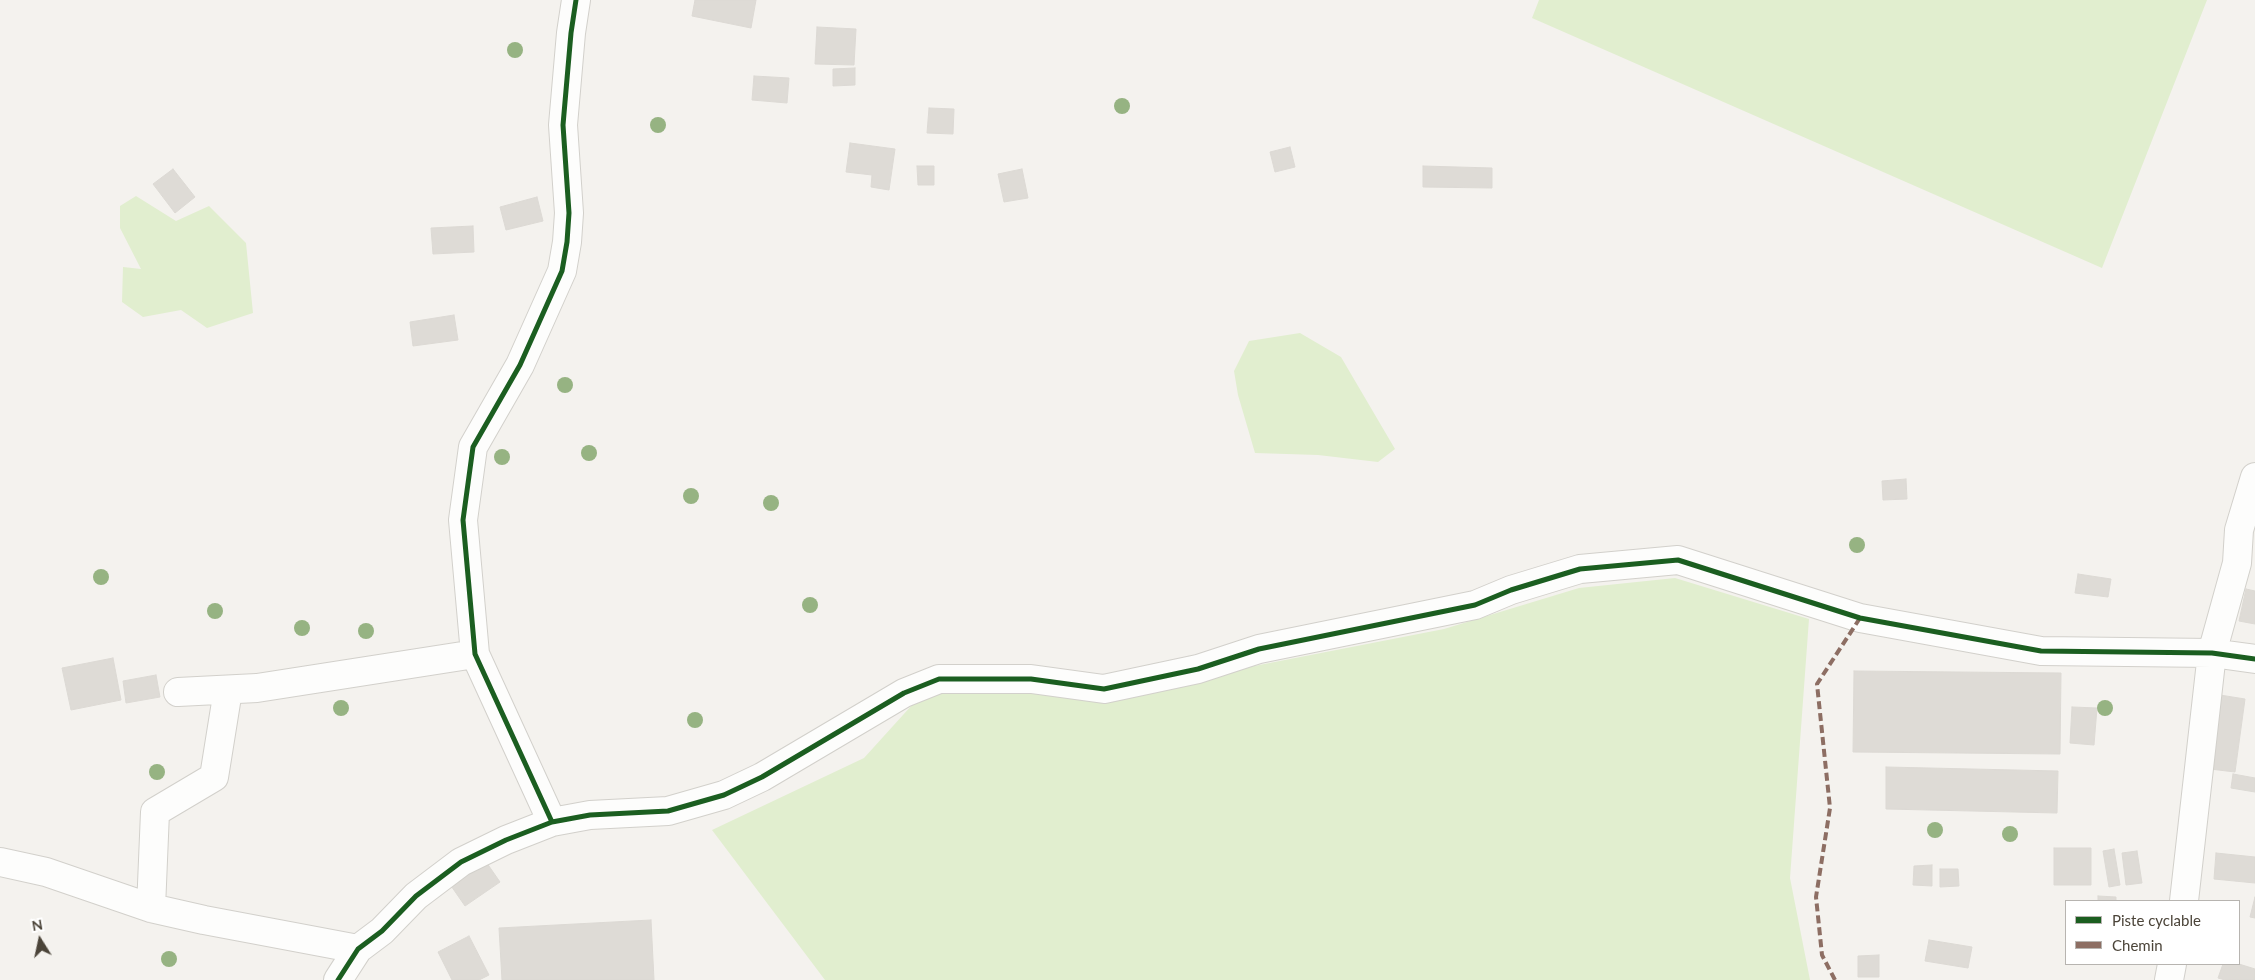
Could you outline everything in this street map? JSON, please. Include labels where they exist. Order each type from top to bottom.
[{"type":"street","points":[[552,822],[475,654],[463,520],[473,447],[520,365],[562,271],[569,213],[563,125],[571,33],[576,0]]},
{"type":"street","points":[[2184,900],[2212,653],[2237,562],[2239,530],[2255,477]]},
{"type":"street","points":[[338,980],[358,949],[382,931],[416,896],[461,862],[506,840],[552,822],[590,815],[668,811],[724,795],[762,777],[904,693],[939,678],[1031,679],[1104,689],[1198,670],[1259,649],[1475,605],[1511,590],[1580,569],[1678,560],[1860,618],[2041,651],[2212,653],[2255,659]]},
{"type":"street","points":[[178,692],[257,688],[475,654]]},
{"type":"street","points":[[151,908],[155,812],[214,777],[228,690]]},
{"type":"street","points":[[0,862],[46,872],[151,908],[358,949]]},
{"type":"street","points":[[2169,980],[2172,965]]},
{"type":"green space","points":[[1539,0],[2207,0],[2102,268],[1532,18]]},
{"type":"green space","points":[[136,196],[176,221],[209,206],[246,243],[253,313],[207,328],[181,310],[143,317],[122,302],[123,267],[141,269],[120,228],[120,206]]},
{"type":"green space","points":[[1300,333],[1341,357],[1395,449],[1378,462],[1318,455],[1255,453],[1238,395],[1234,371],[1249,341]]},
{"type":"green space","points":[[1675,578],[1809,619],[1790,878],[1810,980],[825,980],[712,830],[864,758],[922,694],[991,682],[1208,675],[1444,629],[1579,588]]},
{"type":"building","points":[[695,0],[756,0],[751,28],[692,16]]},
{"type":"building","points":[[817,27],[856,29],[854,65],[815,64]]},
{"type":"building","points":[[855,68],[855,85],[833,86],[833,69]]},
{"type":"building","points":[[754,76],[789,78],[787,103],[752,100]]},
{"type":"building","points":[[929,108],[954,109],[953,134],[927,133]]},
{"type":"building","points":[[850,143],[895,149],[889,190],[871,187],[872,175],[846,172]]},
{"type":"building","points":[[1290,147],[1295,167],[1275,172],[1270,152]]},
{"type":"building","points":[[917,166],[934,166],[934,185],[918,185]]},
{"type":"building","points":[[1423,166],[1492,168],[1492,188],[1423,187]]},
{"type":"building","points":[[173,169],[195,197],[175,213],[153,184]]},
{"type":"building","points":[[1022,169],[1028,198],[1004,202],[998,174]]},
{"type":"building","points":[[537,197],[543,221],[506,230],[500,207]]},
{"type":"building","points":[[473,226],[474,252],[433,254],[431,228]]},
{"type":"building","points":[[454,315],[458,340],[413,346],[410,322]]},
{"type":"building","points":[[1906,479],[1907,499],[1883,500],[1882,481]]},
{"type":"building","points":[[2078,574],[2111,579],[2108,597],[2075,593]]},
{"type":"building","points":[[2246,589],[2255,591],[2255,624],[2239,621]]},
{"type":"building","points":[[113,658],[121,700],[71,710],[62,668]]},
{"type":"building","points":[[1854,671],[2061,673],[2060,754],[1853,752]]},
{"type":"building","points":[[156,675],[160,697],[126,703],[123,681]]},
{"type":"building","points":[[2220,695],[2245,699],[2235,772],[2210,769]]},
{"type":"building","points":[[2072,707],[2097,708],[2094,745],[2070,743]]},
{"type":"building","points":[[1886,767],[2058,771],[2057,813],[1886,809]]},
{"type":"building","points":[[2233,774],[2255,778],[2255,792],[2231,788]]},
{"type":"building","points":[[2054,848],[2091,848],[2091,885],[2054,885]]},
{"type":"building","points":[[2114,849],[2120,885],[2109,887],[2103,851]]},
{"type":"building","points":[[2137,851],[2142,883],[2126,885],[2122,853]]},
{"type":"building","points":[[2216,853],[2255,857],[2255,883],[2214,879]]},
{"type":"building","points":[[482,856],[500,882],[465,906],[447,880]]},
{"type":"building","points":[[1932,865],[1932,886],[1913,885],[1914,866]]},
{"type":"building","points":[[1940,869],[1958,869],[1959,886],[1940,887]]},
{"type":"building","points":[[2098,896],[2116,897],[2116,900],[2098,900]]},
{"type":"building","points":[[2255,897],[2255,918],[2250,917]]},
{"type":"building","points":[[651,920],[654,980],[502,980],[499,928]]},
{"type":"building","points":[[469,936],[489,975],[479,980],[452,980],[438,952]]},
{"type":"building","points":[[1929,940],[1972,947],[1968,968],[1925,961]]},
{"type":"building","points":[[1879,955],[1879,977],[1858,977],[1858,956]]},
{"type":"building","points":[[2240,964],[2255,969],[2255,980],[2225,980],[2218,978],[2223,965]]},
{"type":"marked path","points":[[1835,980],[1822,955],[1816,897],[1830,808],[1817,684],[1860,618]]},
{"type":"cycle path","points":[[552,822],[475,654],[463,520],[473,447],[520,365],[562,271],[569,213],[563,125],[571,33],[576,0]]},
{"type":"cycle path","points":[[338,980],[358,949],[382,931],[416,896],[461,862],[506,840],[552,822],[590,815],[668,811],[724,795],[762,777],[904,693],[939,679],[1031,679],[1104,689],[1198,669],[1259,649],[1475,605],[1511,590],[1580,569],[1678,560],[1860,618],[2041,651],[2212,653],[2255,659]]}]
